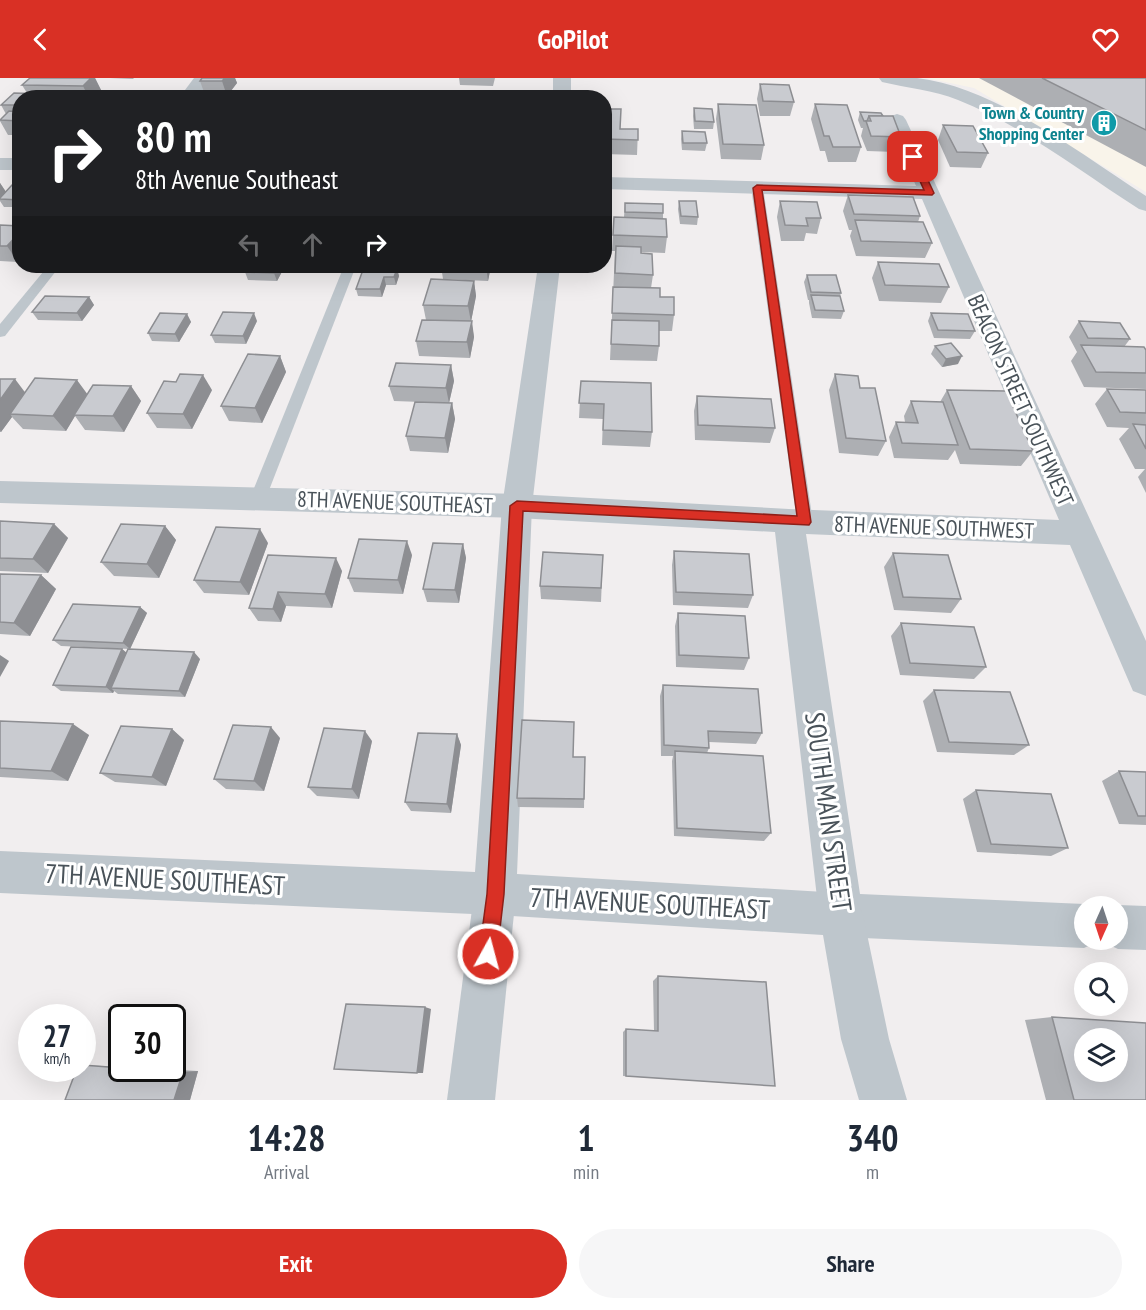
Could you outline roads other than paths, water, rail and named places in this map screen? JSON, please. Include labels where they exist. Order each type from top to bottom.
[{"type":"street","points":[[193,90],[203,78]]},
{"type":"street","points":[[888,78],[922,84],[972,99],[1025,128],[1146,205]]},
{"type":"street","name":"BEACON STREET SOUTHWEST","points":[[897,120],[1146,680]]},
{"type":"street","points":[[612,183],[929,193]]},
{"type":"street","points":[[471,1100],[495,894],[517,506],[548,273]]},
{"type":"street","name":"8TH AVENUE SOUTHEAST","points":[[0,492],[517,506],[797,521]]},
{"type":"street","name":"8TH AVENUE SOUTHWEST","points":[[797,521],[1080,533]]},
{"type":"street","name":"SOUTH MAIN STREET","points":[[797,521],[841,915],[865,1039],[883,1100]]},
{"type":"street","name":"7TH AVENUE SOUTHEAST","points":[[0,872],[495,894],[841,915],[1074,926]]},
{"type":"street","points":[[1128,927],[1146,928]]},
{"type":"lane","points":[[757,188],[797,521]]},
{"type":"lane","points":[[0,333],[48,273]]},
{"type":"lane","points":[[258,498],[347,273]]},
{"type":"place","name":"Town & Country Shopping Center","points":[[1104,123]]}]
